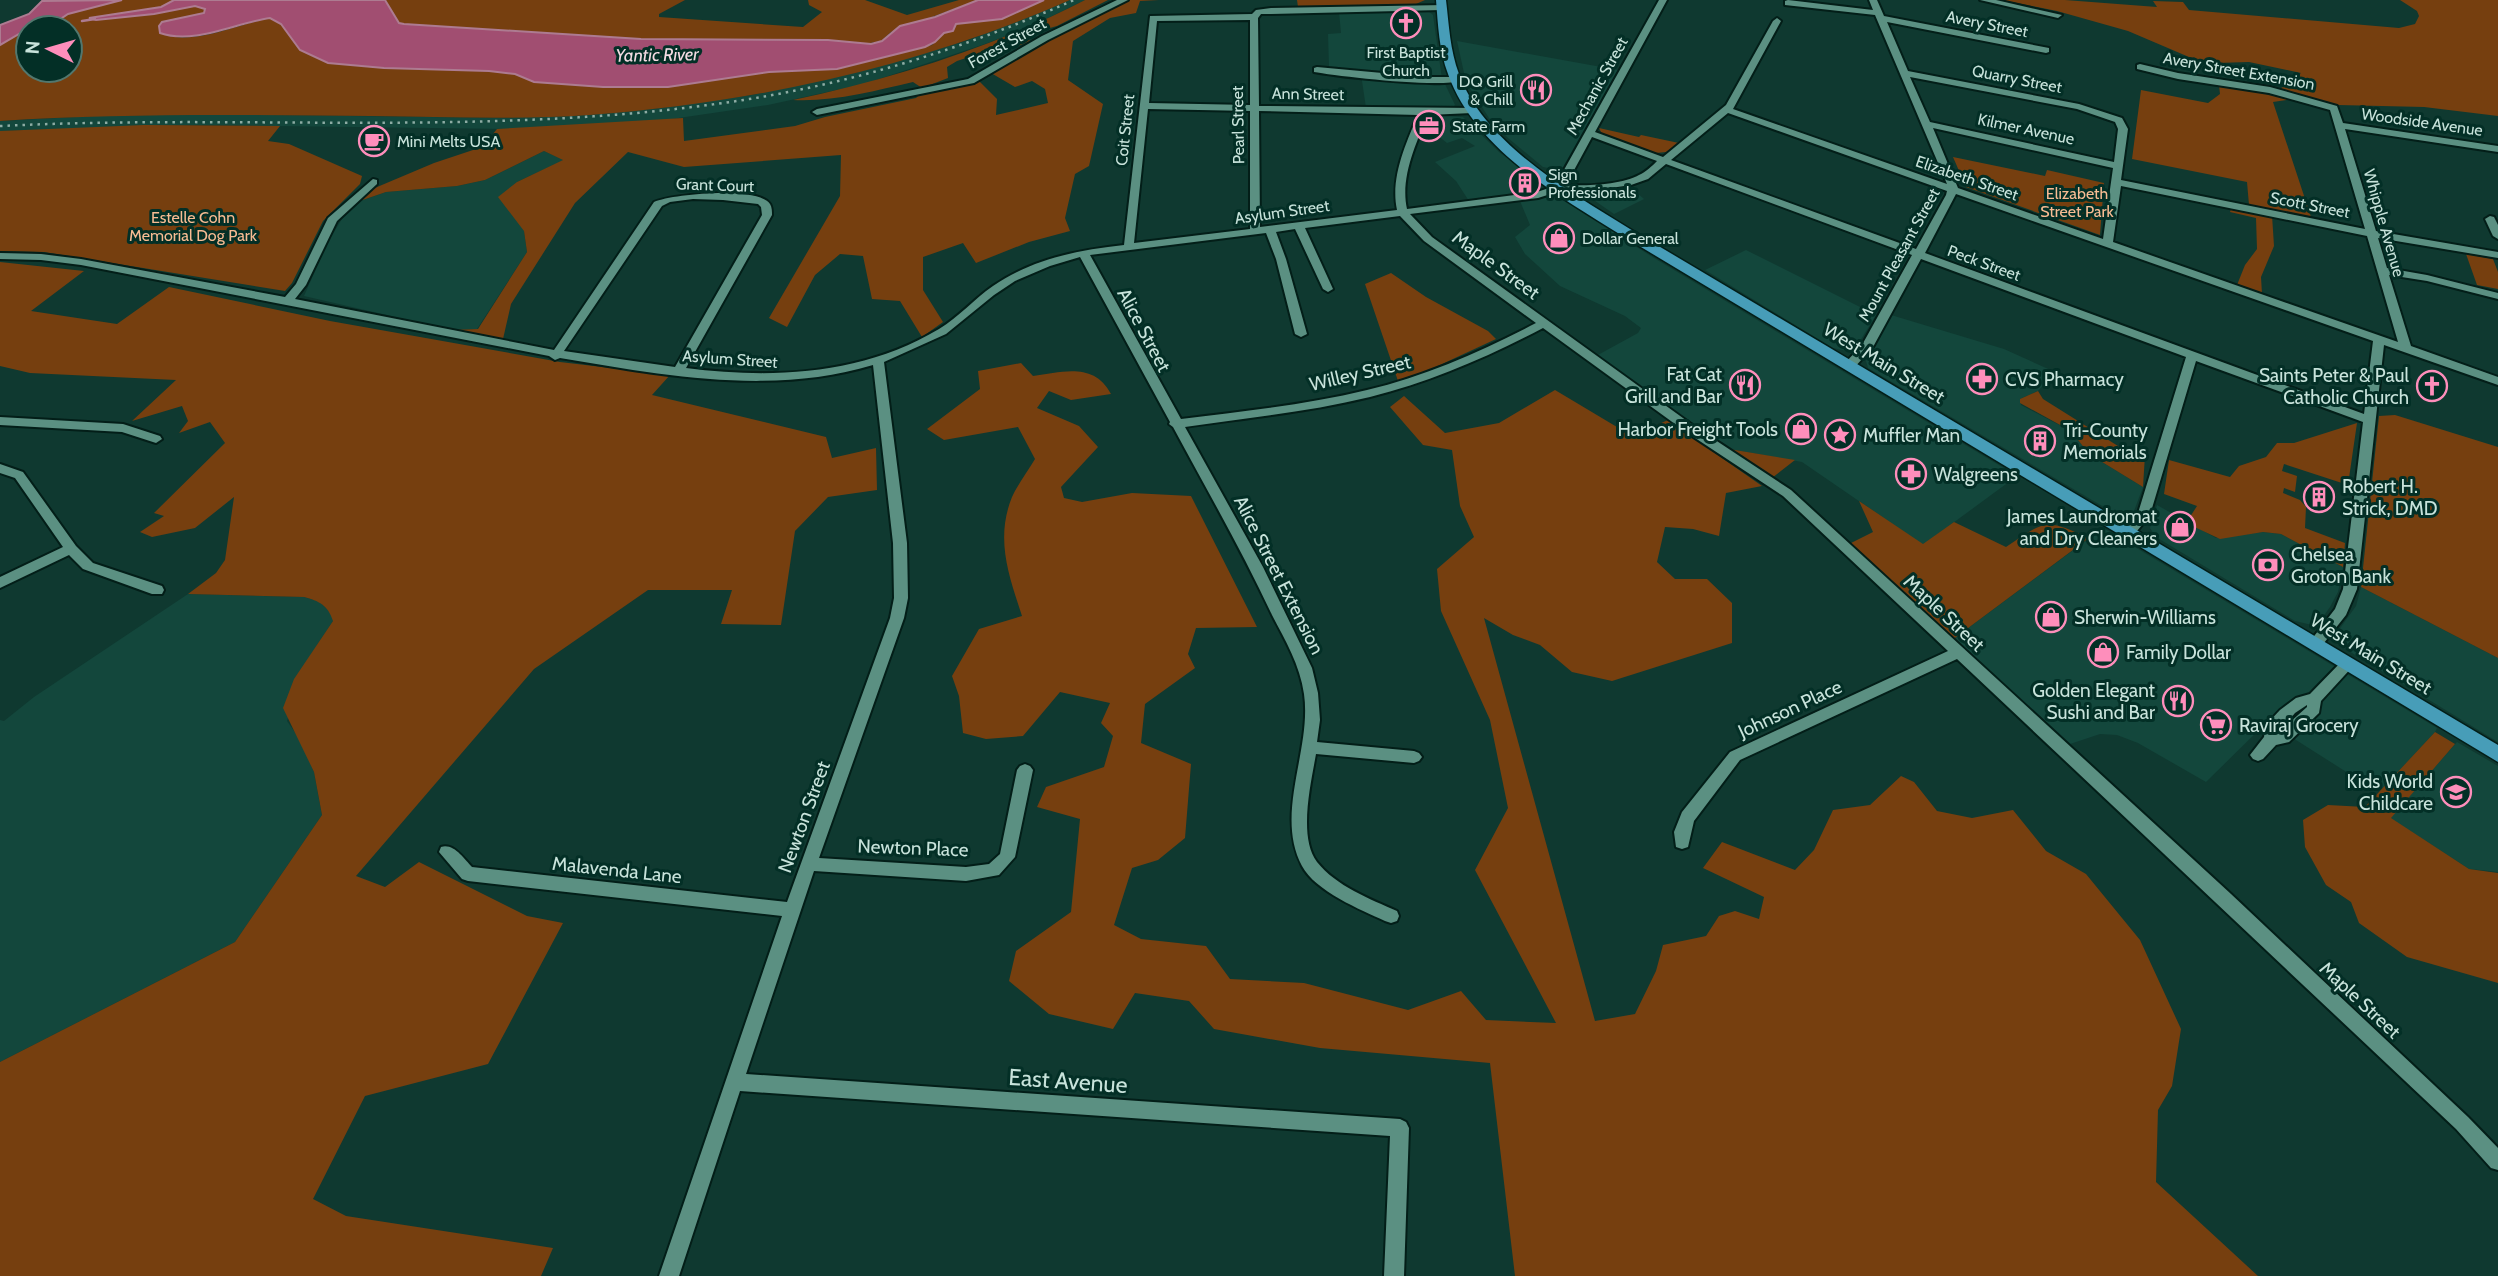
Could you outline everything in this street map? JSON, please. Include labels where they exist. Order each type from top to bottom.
[{"type":"main road","name":"West Main Street","points":[[1441,3],[1447,50],[1455,80],[1472,110],[1502,143],[1559,188],[1686,268],[2498,754]]},
{"type":"street","name":"Forest Street","points":[[817,112],[971,81],[1045,38],[1124,0]]},
{"type":"street","name":"Mechanic Street","points":[[1559,188],[1663,0]]},
{"type":"street","name":"Mount Pleasant Street","points":[[1849,366],[1865,349],[1953,189],[1873,0]]},
{"type":"street","points":[[1984,0],[2058,15]]},
{"type":"street","points":[[1254,17],[1259,12],[1270,10],[1441,3]]},
{"type":"street","name":"Avery Street","points":[[1788,3],[1879,15],[2046,50]]},
{"type":"street","name":"Coit Street","points":[[1129,245],[1153,18],[1254,17]]},
{"type":"street","name":"Pearl Street","points":[[1254,17],[1255,232]]},
{"type":"street","points":[[1559,188],[1584,190],[1634,181],[1664,160],[1727,110],[1777,22]]},
{"type":"street","name":"Avery Street Extension","points":[[2140,67],[2178,76],[2270,90],[2332,106]]},
{"type":"street","points":[[1317,69],[1426,80],[1455,80]]},
{"type":"street","name":"Quarry Street","points":[[1905,74],[2108,115],[2121,122],[2123,129],[2118,166]]},
{"type":"street","name":"Ann Street","points":[[1143,106],[1424,112],[1472,110]]},
{"type":"street","name":"Whipple Avenue","points":[[2332,106],[2341,126],[2406,349]]},
{"type":"street","name":"Elizabeth Street","points":[[1727,110],[2498,381]]},
{"type":"street","points":[[1403,212],[1399,201],[1402,181],[1424,112]]},
{"type":"street","name":"Kilmer Avenue","points":[[1927,124],[2118,166]]},
{"type":"street","name":"Woodside Avenue","points":[[2341,126],[2498,149]]},
{"type":"street","name":"Peck Street","points":[[1590,133],[2369,420]]},
{"type":"street","points":[[2108,244],[2118,166]]},
{"type":"street","points":[[288,301],[301,285],[332,220],[373,182]]},
{"type":"street","name":"Scott Street","points":[[2116,182],[2371,233],[2498,255]]},
{"type":"street","name":"Asylum Street","points":[[0,256],[60,260],[288,301],[555,356],[767,379],[825,374],[878,360],[944,330],[992,292],[1021,274],[1083,253],[1129,245],[1255,232],[1538,195],[1559,188]]},
{"type":"street","name":"Grant Court","points":[[555,356],[658,204],[668,198],[684,197],[761,202],[766,206],[767,215],[679,371]]},
{"type":"street","name":"Maple Street","points":[[1403,212],[1428,239],[1690,429],[1787,493],[2225,899],[2462,1123],[2498,1161]]},
{"type":"street","points":[[2490,219],[2498,236]]},
{"type":"street","points":[[1299,226],[1328,289]]},
{"type":"street","points":[[1270,230],[1281,259],[1301,334]]},
{"type":"street","name":"Alice Street","points":[[1083,253],[1175,424]]},
{"type":"street","points":[[2382,270],[2498,296]]},
{"type":"street","name":"Willey Street","points":[[1175,424],[1348,398],[1396,386],[1438,371],[1544,323]]},
{"type":"street","points":[[2315,644],[2341,611],[2350,589],[2379,339]]},
{"type":"street","points":[[2128,533],[2144,515],[2192,356]]},
{"type":"street","name":"Newton Street","points":[[669,1276],[792,910],[897,618],[901,598],[901,542],[878,360]]},
{"type":"street","points":[[0,421],[123,428],[156,439]]},
{"type":"street","name":"Alice Street Extension","points":[[1175,424],[1256,567],[1305,668],[1311,693],[1313,720],[1298,816],[1302,843],[1309,864],[1324,879],[1357,900],[1391,916]]},
{"type":"street","points":[[0,468],[19,475],[71,549],[88,566],[157,590]]},
{"type":"street","points":[[0,583],[71,549]]},
{"type":"street","name":"Johnson Place","points":[[1682,842],[1683,822],[1689,812],[1716,784],[1735,756],[1958,652]]},
{"type":"street","points":[[2258,755],[2272,739],[2282,739],[2294,717],[2314,709],[2314,699],[2348,664]]},
{"type":"street","points":[[1310,747],[1414,757]]},
{"type":"street","name":"Newton Place","points":[[809,864],[966,874],[993,870],[1007,857],[1025,770]]},
{"type":"street","name":"Malavenda Lane","points":[[447,852],[468,874],[792,910]]},
{"type":"street","name":"East Avenue","points":[[733,1082],[1400,1128],[1394,1276]]},
{"type":"shaded area","points":[[1070,0],[1085,0],[988,43],[864,84],[768,105],[665,120],[509,129],[198,125],[0,131],[0,121],[95,116],[204,114],[505,118],[652,109],[752,95],[858,72],[966,41]]},
{"type":"shaded area","points":[[1428,11],[1433,15],[1442,79],[1329,67],[1328,34],[1341,33],[1339,12]]},
{"type":"shaded area","points":[[1457,41],[1618,70],[1563,167],[1543,167],[1489,118],[1466,82]]},
{"type":"shaded area","points":[[1361,74],[1444,82],[1455,105],[1452,108],[1366,108]]},
{"type":"shaded area","points":[[1428,115],[1463,117],[1499,152],[1540,183],[1541,188],[1535,192],[1469,201],[1456,181],[1435,162],[1475,146],[1462,138],[1447,143],[1437,135],[1418,133]]},
{"type":"shaded area","points":[[544,151],[564,160],[517,182],[527,252],[477,329],[452,330],[304,296],[328,242],[351,204],[386,192],[457,186],[485,180]]},
{"type":"shaded area","points":[[1629,186],[1644,199],[1614,214],[1588,196],[1593,191]]},
{"type":"shaded area","points":[[1546,198],[1564,201],[2017,476],[1923,545],[1802,462],[1729,449],[1596,356],[1638,333],[1641,328],[1625,316],[1560,286],[1525,254],[1515,237],[1530,225],[1520,201]]},
{"type":"shaded area","points":[[1746,250],[1876,315],[1855,349],[1847,351],[1833,348],[1705,270]]},
{"type":"shaded area","points":[[1891,315],[2004,349],[2055,372],[2038,391],[2020,399],[2021,405],[2071,431],[2089,454],[2143,487],[2134,511],[2128,514],[2109,510],[1868,368],[1866,361]]},
{"type":"shaded area","points":[[2157,505],[2216,538],[2263,532],[2281,534],[2343,567],[2338,592],[2330,607],[2318,624],[2295,621],[2156,537],[2150,528]]},
{"type":"shaded area","points":[[2103,528],[2437,728],[2435,732],[2383,788],[2364,775],[2359,780],[2296,740],[2270,719],[2206,782],[2138,743],[2117,735],[2100,734],[2067,745],[1952,640]]},
{"type":"shaded area","points":[[2361,587],[2498,658],[2498,742],[2339,645],[2336,634],[2356,606]]},
{"type":"shaded area","points":[[188,594],[304,597],[319,601],[333,615],[333,621],[310,656],[287,721],[299,738],[314,772],[322,815],[235,942],[0,1062],[0,720],[4,721],[34,697]]},
{"type":"shaded area","name":"Kids World Childcare","points":[[2457,742],[2498,766],[2498,872],[2469,869],[2390,818]]},
{"type":"green space","points":[[122,0],[174,0],[160,7],[91,18],[96,20],[154,14],[193,6],[205,9],[205,13],[162,22],[159,26],[160,33],[173,37],[200,36],[270,18],[281,24],[300,50],[328,63],[384,68],[485,70],[516,74],[534,82],[603,87],[668,87],[769,72],[839,69],[932,45],[944,33],[953,31],[956,24],[1002,19],[1044,0],[1070,0],[954,45],[895,63],[774,91],[651,109],[535,117],[186,115],[0,121],[0,45],[14,37],[14,84],[84,84],[84,14],[68,14]]},
{"type":"green space","points":[[385,0],[685,0],[659,14],[659,17],[803,27],[822,12],[809,5],[808,0],[865,0],[907,15],[959,0],[978,0],[891,32],[881,41],[865,44],[828,40],[641,39],[404,24],[399,23]]},
{"type":"green space","points":[[1085,0],[1108,0],[1057,26],[1025,35],[1030,41],[1018,46],[1005,42],[1000,47],[957,61],[947,67],[948,78],[922,88],[913,82],[838,98],[793,100],[942,60],[1015,32]]},
{"type":"green space","points":[[1129,0],[1159,0],[1140,1],[1136,13],[1110,18],[1073,41],[1068,80],[1103,104],[1089,166],[1075,174],[1065,218],[1070,231],[1029,242],[976,263],[963,243],[923,257],[923,290],[943,322],[922,337],[900,301],[872,299],[863,256],[840,254],[815,275],[787,327],[769,318],[840,196],[841,155],[684,167],[628,152],[575,203],[511,304],[503,339],[452,330],[478,329],[527,252],[524,231],[498,197],[517,182],[563,160],[544,151],[485,180],[457,186],[386,192],[351,204],[370,190],[434,163],[482,147],[497,129],[683,118],[684,141],[795,126],[916,98],[921,93],[979,81],[997,99],[996,115],[1048,103],[1045,89],[1032,81],[1015,87],[991,73],[1028,50]]},
{"type":"green space","points":[[1297,0],[1425,0],[1416,4],[1298,7]]},
{"type":"green space","points":[[2002,0],[2065,0],[2157,7],[2153,1],[2183,2],[2189,10],[2399,28],[2415,24],[2419,16],[2417,11],[2400,0],[2498,0],[2498,116],[2424,107],[2338,105],[2280,89],[2301,73],[2249,62],[2216,63],[2196,60],[2128,31],[2057,11]]},
{"type":"green space","points":[[2219,85],[2292,99],[2273,102],[2311,217],[2249,205],[2247,182],[2132,159],[2141,90],[2208,103],[2220,94]]},
{"type":"green space","name":"Estelle Cohn Memorial Dog Park","points":[[144,125],[280,126],[268,141],[289,144],[362,176],[360,184],[323,221],[292,283],[285,291],[44,252],[0,251],[0,131]]},
{"type":"green space","points":[[1599,128],[1679,143],[1666,152],[1656,153],[1602,134]]},
{"type":"green space","name":"Elizabeth Street Park","points":[[1953,157],[2045,176],[2047,170],[2104,183],[2100,235],[1966,187]]},
{"type":"green space","points":[[2231,209],[2272,215],[2274,246],[2261,277],[2262,294],[2237,285],[2245,265],[2257,249],[2256,218],[2230,212]]},
{"type":"green space","points":[[2466,254],[2493,259],[2498,272],[2498,289],[2477,285]]},
{"type":"green space","points":[[0,262],[84,271],[31,311],[117,324],[169,287],[330,321],[560,362],[670,375],[652,395],[826,437],[832,458],[876,448],[877,490],[828,497],[795,531],[781,625],[721,624],[732,590],[648,590],[534,669],[356,876],[385,887],[419,862],[527,916],[563,923],[488,1064],[365,1096],[313,1199],[346,1216],[553,1248],[541,1276],[0,1276],[0,1062],[235,942],[322,815],[314,772],[283,708],[294,679],[333,621],[322,604],[304,597],[188,594],[216,573],[225,560],[234,497],[195,528],[152,537],[140,532],[164,516],[154,513],[225,443],[210,422],[179,433],[188,421],[182,406],[132,421],[176,380],[30,373],[0,366]]},
{"type":"green space","points":[[1391,273],[1426,297],[1488,331],[1496,339],[1399,384],[1365,284]]},
{"type":"green space","points":[[1021,363],[1033,376],[1066,372],[1087,373],[1104,384],[1111,394],[1071,400],[1049,391],[1037,408],[1079,426],[1098,447],[1061,487],[1064,498],[1082,502],[1132,493],[1191,496],[1257,627],[1196,628],[1188,654],[1195,668],[1145,704],[1141,743],[1191,764],[1185,838],[1158,860],[1132,868],[1114,925],[1141,939],[1206,946],[1230,979],[1304,983],[1408,1010],[1461,991],[1486,1020],[1556,1023],[1475,870],[1508,808],[1490,720],[1441,611],[1437,569],[1474,537],[1460,506],[1452,450],[1423,445],[1390,407],[1404,396],[1445,433],[1499,423],[1555,390],[1632,436],[1668,420],[1762,486],[1726,493],[1719,536],[1693,529],[1665,527],[1657,562],[1675,579],[1707,579],[1732,603],[1732,643],[1612,681],[1572,672],[1540,645],[1513,635],[1484,618],[1595,1021],[1635,1014],[1656,971],[1663,945],[1706,936],[1719,916],[1735,911],[1759,919],[1764,897],[1703,868],[1722,842],[1795,870],[1814,850],[1833,810],[1870,805],[1901,776],[1914,782],[1937,811],[1972,818],[2013,810],[2046,851],[2086,874],[2140,940],[2181,1029],[2172,1086],[2158,1110],[2156,1182],[2258,1276],[1515,1276],[1490,1063],[1320,1048],[1214,1029],[1189,1001],[1135,993],[1113,1029],[1049,1014],[1009,981],[1016,951],[1071,912],[1080,819],[1037,807],[1046,787],[1104,767],[1113,736],[1101,723],[1110,703],[1060,692],[1023,736],[986,739],[963,733],[959,696],[952,676],[979,629],[1022,616],[1006,557],[1005,528],[1012,497],[1035,459],[1018,427],[944,440],[927,429],[980,389],[978,371]]},
{"type":"green space","points":[[2038,391],[2043,399],[2118,446],[2145,455],[2143,487],[2089,454],[2071,431],[2020,403],[2020,399]]},
{"type":"green space","points":[[2395,415],[2498,447],[2498,658],[2361,587],[2379,416]]},
{"type":"green space","points":[[2357,423],[2348,485],[2284,464],[2282,471],[2297,476],[2295,492],[2284,488],[2283,493],[2300,500],[2306,507],[2305,528],[2345,543],[2343,567],[2281,534],[2263,532],[2220,539],[2186,523],[2197,506],[2164,494],[2169,460],[2230,477],[2239,466],[2266,457],[2277,443],[2294,443]]},
{"type":"green space","points":[[1729,449],[1795,460],[1772,478]]},
{"type":"green space","points":[[1859,501],[1923,544],[1954,522],[2006,547],[2030,531],[2046,525],[2063,527],[2089,538],[1952,640],[1849,544],[1873,532]]},
{"type":"green space","points":[[2435,732],[2455,744],[2391,818],[2469,869],[2498,873],[2498,983],[2407,957],[2359,923],[2351,902],[2326,885],[2305,847],[2303,820],[2328,805],[2365,807]]},
{"type":"water","points":[[122,0],[68,14],[29,14],[42,1]]},
{"type":"water","name":"Yantic River","points":[[174,0],[385,0],[399,23],[404,24],[641,39],[828,40],[871,44],[882,41],[900,26],[935,17],[978,0],[1044,0],[1002,19],[956,24],[953,31],[944,33],[925,47],[837,69],[769,72],[668,87],[603,87],[534,82],[515,74],[489,71],[384,68],[328,63],[300,50],[281,24],[270,18],[201,35],[173,36],[160,33],[159,26],[162,22],[204,13],[205,9],[195,6],[154,14],[96,20],[89,18],[161,7]]},
{"type":"water","points":[[14,20],[14,37],[0,45],[0,25]]},
{"type":"waterway","points":[[84,21],[95,19]]},
{"type":"railway","points":[[0,126],[181,122],[453,122],[633,113],[723,103],[813,87],[902,64],[989,35],[1074,0]]},
{"type":"place","name":"First Baptist Church","points":[[1406,23]]},
{"type":"place","name":"DQ Grill & Chill","points":[[1536,90]]},
{"type":"place","name":"State Farm","points":[[1429,126]]},
{"type":"place","name":"Mini Melts USA","points":[[374,141]]},
{"type":"place","name":"Sign Professionals","points":[[1525,183]]},
{"type":"place","name":"Dollar General","points":[[1559,238]]},
{"type":"place","name":"CVS Pharmacy","points":[[1982,379]]},
{"type":"place","name":"Fat Cat Grill and Bar","points":[[1745,385]]},
{"type":"place","name":"Saints Peter & Paul Catholic Church","points":[[2432,386]]},
{"type":"place","name":"Harbor Freight Tools","points":[[1801,429]]},
{"type":"place","name":"Muffler Man","points":[[1840,435]]},
{"type":"place","name":"Tri-County Memorials","points":[[2040,441]]},
{"type":"place","name":"Walgreens","points":[[1911,474]]},
{"type":"place","name":"Robert H. Strick, DMD","points":[[2319,497]]},
{"type":"place","name":"James Laundromat and Dry Cleaners","points":[[2180,527]]},
{"type":"place","name":"Chelsea Groton Bank","points":[[2268,565]]},
{"type":"place","name":"Sherwin-Williams","points":[[2051,617]]},
{"type":"place","name":"Family Dollar","points":[[2103,652]]},
{"type":"place","name":"Golden Elegant Sushi and Bar","points":[[2178,701]]},
{"type":"place","name":"Raviraj Grocery","points":[[2216,725]]},
{"type":"place","name":"Kids World Childcare","points":[[2456,792]]}]
